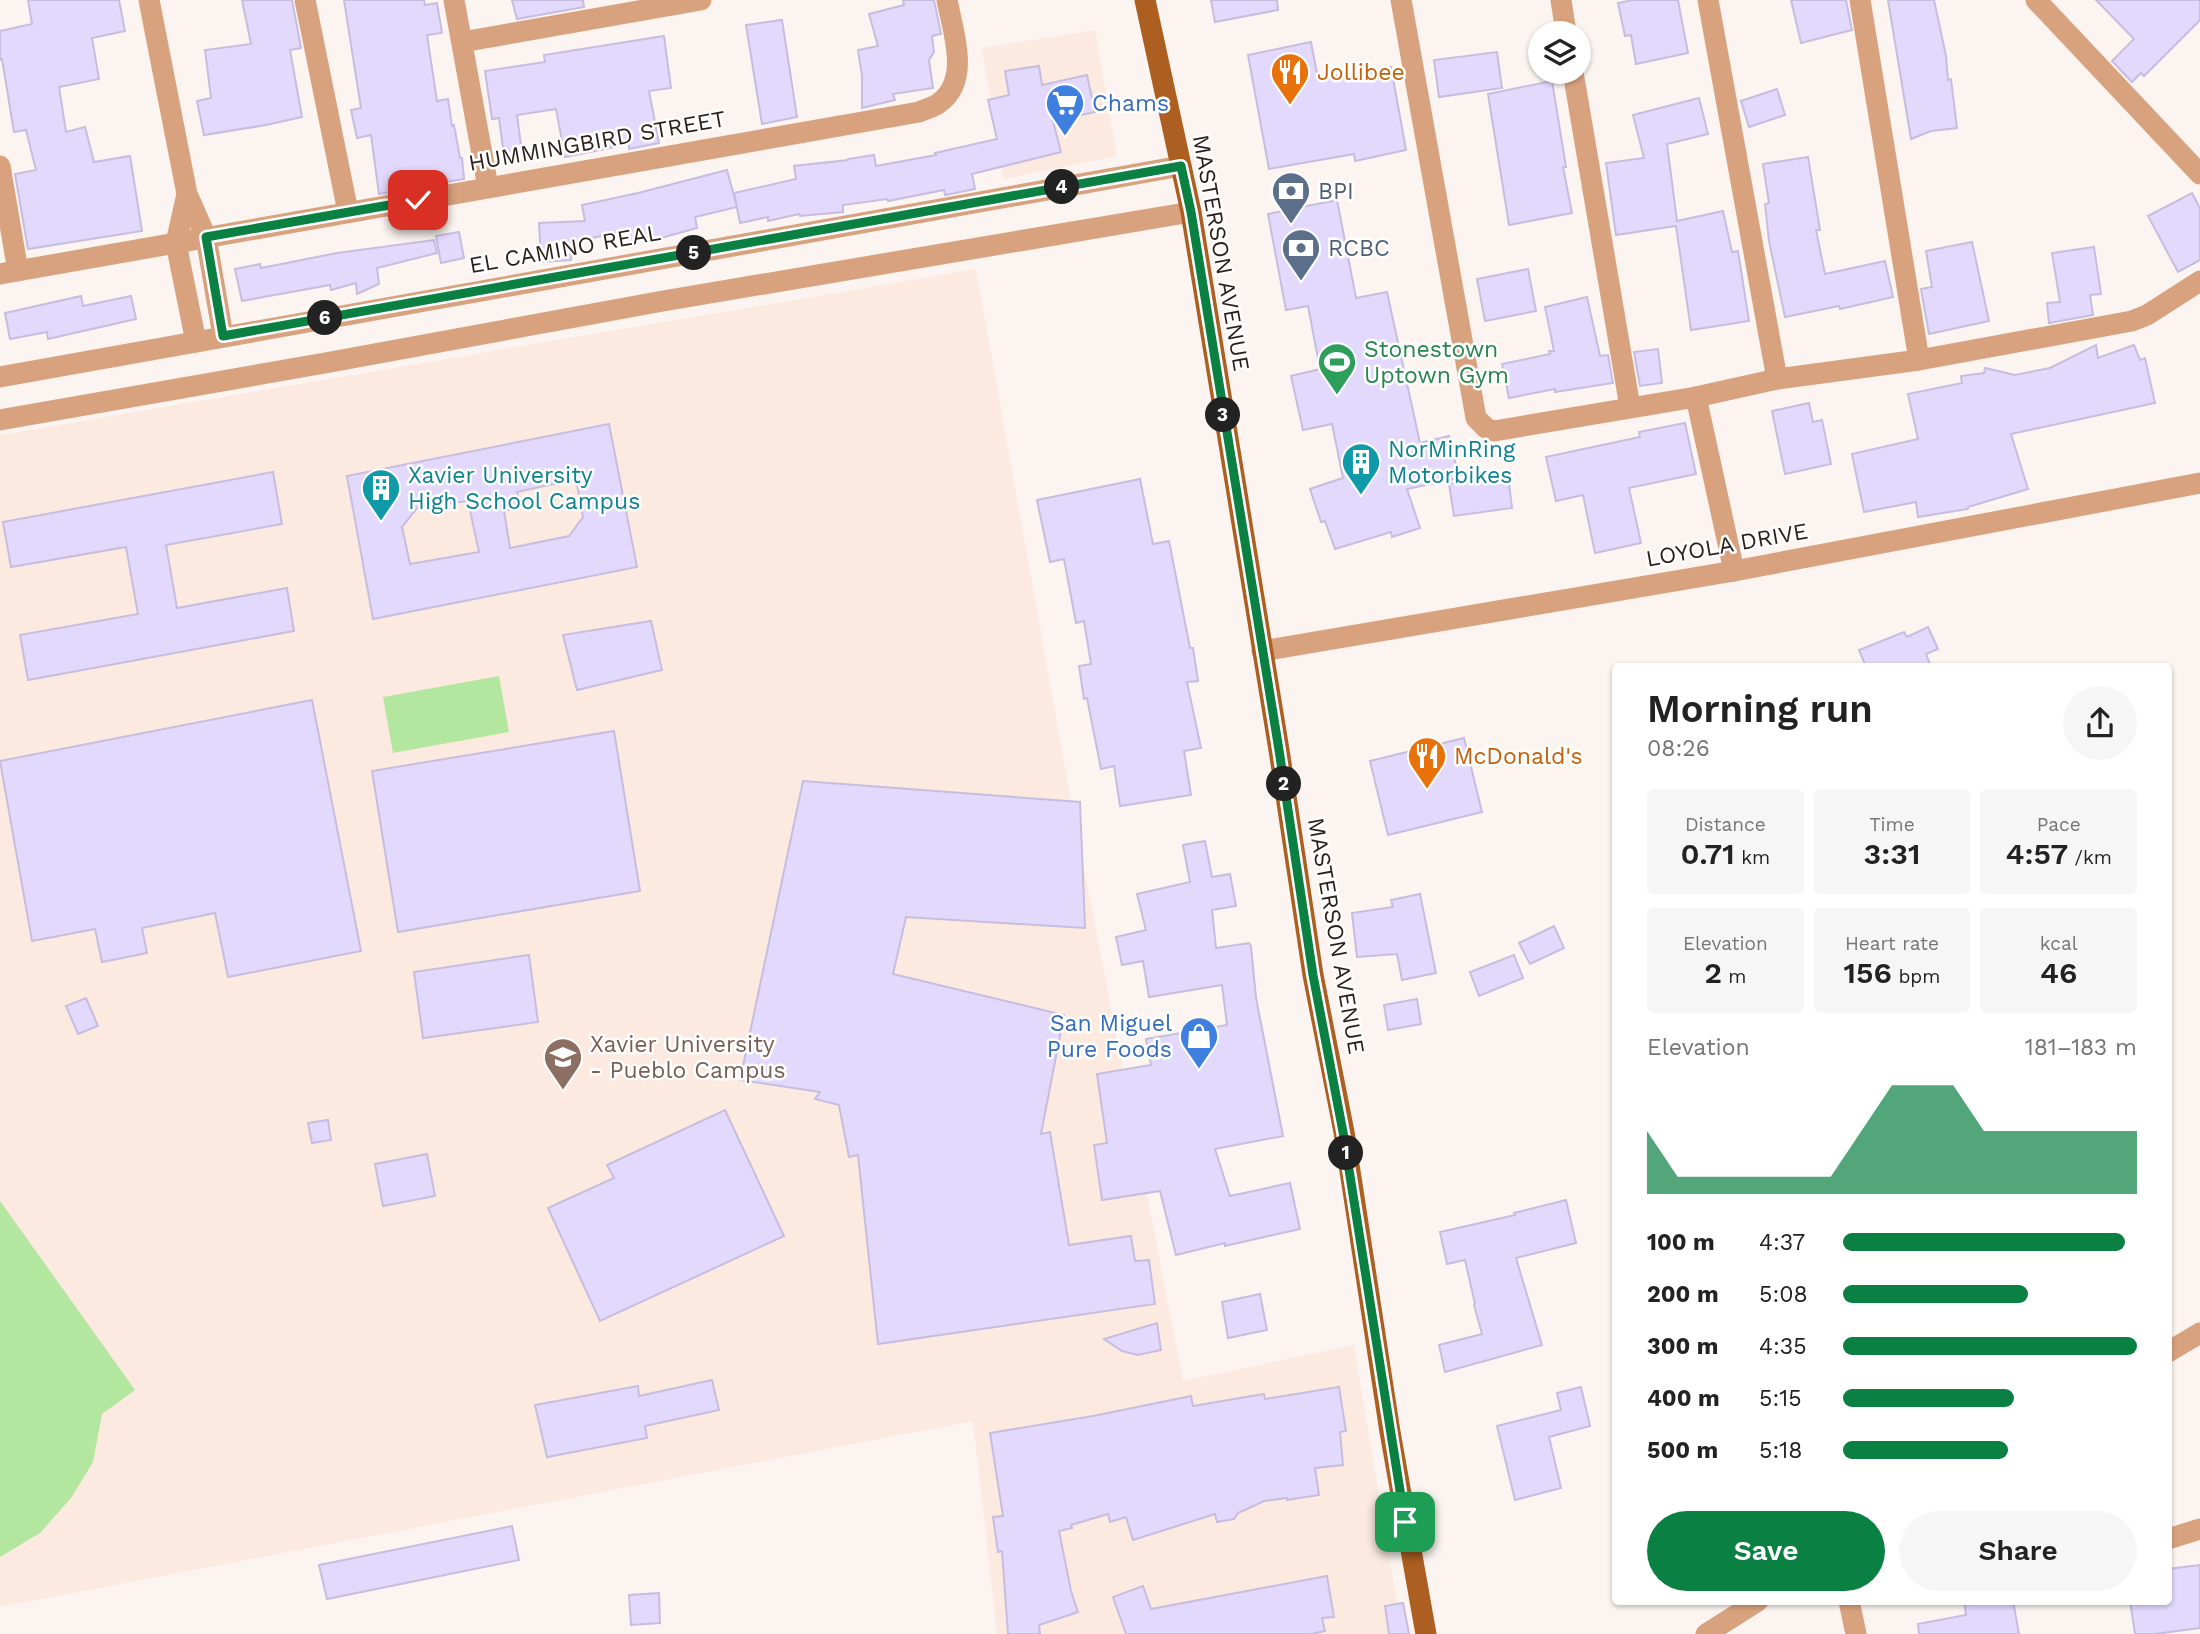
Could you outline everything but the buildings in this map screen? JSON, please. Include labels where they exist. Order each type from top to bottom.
[{"type":"main road","name":"MASTERSON AVENUE","points":[[1145,0],[1191,212],[1313,975],[1343,1132],[1392,1445],[1426,1634]]},
{"type":"street","points":[[149,0],[187,194],[206,237],[223,336]]},
{"type":"street","points":[[304,0],[348,212]]},
{"type":"street","points":[[454,0],[488,187]]},
{"type":"street","points":[[462,42],[701,0]]},
{"type":"street","name":"HUMMINGBIRD STREET","points":[[9,272],[919,112],[938,104],[950,93],[957,78],[958,60],[947,0]]},
{"type":"street","points":[[1401,0],[1476,418],[1486,428],[1494,431],[1696,397],[1777,379],[1919,360],[2132,320],[2147,315],[2200,281]]},
{"type":"street","points":[[1561,0],[1564,21]]},
{"type":"street","points":[[1708,0],[1777,379]]},
{"type":"street","points":[[1860,0],[1919,360]]},
{"type":"street","points":[[2036,0],[2200,174]]},
{"type":"street","points":[[1575,84],[1630,407]]},
{"type":"street","points":[[0,166],[9,272]]},
{"type":"street","name":"EL CAMINO REAL","points":[[0,377],[1181,166]]},
{"type":"street","points":[[187,194],[176,243],[196,342]]},
{"type":"street","points":[[0,420],[663,301],[1191,212]]},
{"type":"street","points":[[1696,397],[1734,571]]},
{"type":"street","name":"LOYOLA DRIVE","points":[[1262,651],[1734,571],[2200,483]]},
{"type":"street","points":[[2172,1350],[2200,1333]]},
{"type":"street","points":[[2172,1538],[2200,1529]]},
{"type":"street","points":[[1706,1634],[1752,1605]]},
{"type":"street","points":[[1850,1605],[1856,1634]]},
{"type":"shaded area","points":[[1095,30],[1117,156],[1004,179],[982,48]]},
{"type":"shaded area","name":"Xavier University - Pueblo Campus","points":[[976,269],[1071,801],[1183,1381],[1354,1345],[1402,1634],[997,1634],[973,1421],[0,1607],[0,435]]},
{"type":"green space","points":[[499,676],[509,732],[393,753],[383,697]]},
{"type":"green space","points":[[0,1201],[135,1390],[102,1414],[93,1462],[71,1498],[40,1533],[0,1557]]},
{"type":"place","name":"Jollibee","points":[[1290,106]]},
{"type":"place","name":"Chams","points":[[1065,137]]},
{"type":"place","name":"BPI","points":[[1291,225]]},
{"type":"place","name":"RCBC","points":[[1301,282]]},
{"type":"place","name":"Stonestown Uptown Gym","points":[[1337,396]]},
{"type":"place","name":"NorMinRing Motorbikes","points":[[1361,496]]},
{"type":"place","name":"Xavier University High School Campus","points":[[381,522]]},
{"type":"place","name":"McDonald's","points":[[1427,790]]},
{"type":"place","name":"San Miguel Pure Foods","points":[[1199,1070]]},
{"type":"place","name":"Xavier University - Pueblo Campus","points":[[563,1091]]},
{"type":"route","points":[[418,200],[206,237],[223,336],[1181,166],[1191,212],[1279,750],[1313,975],[1343,1132],[1405,1522]]}]
